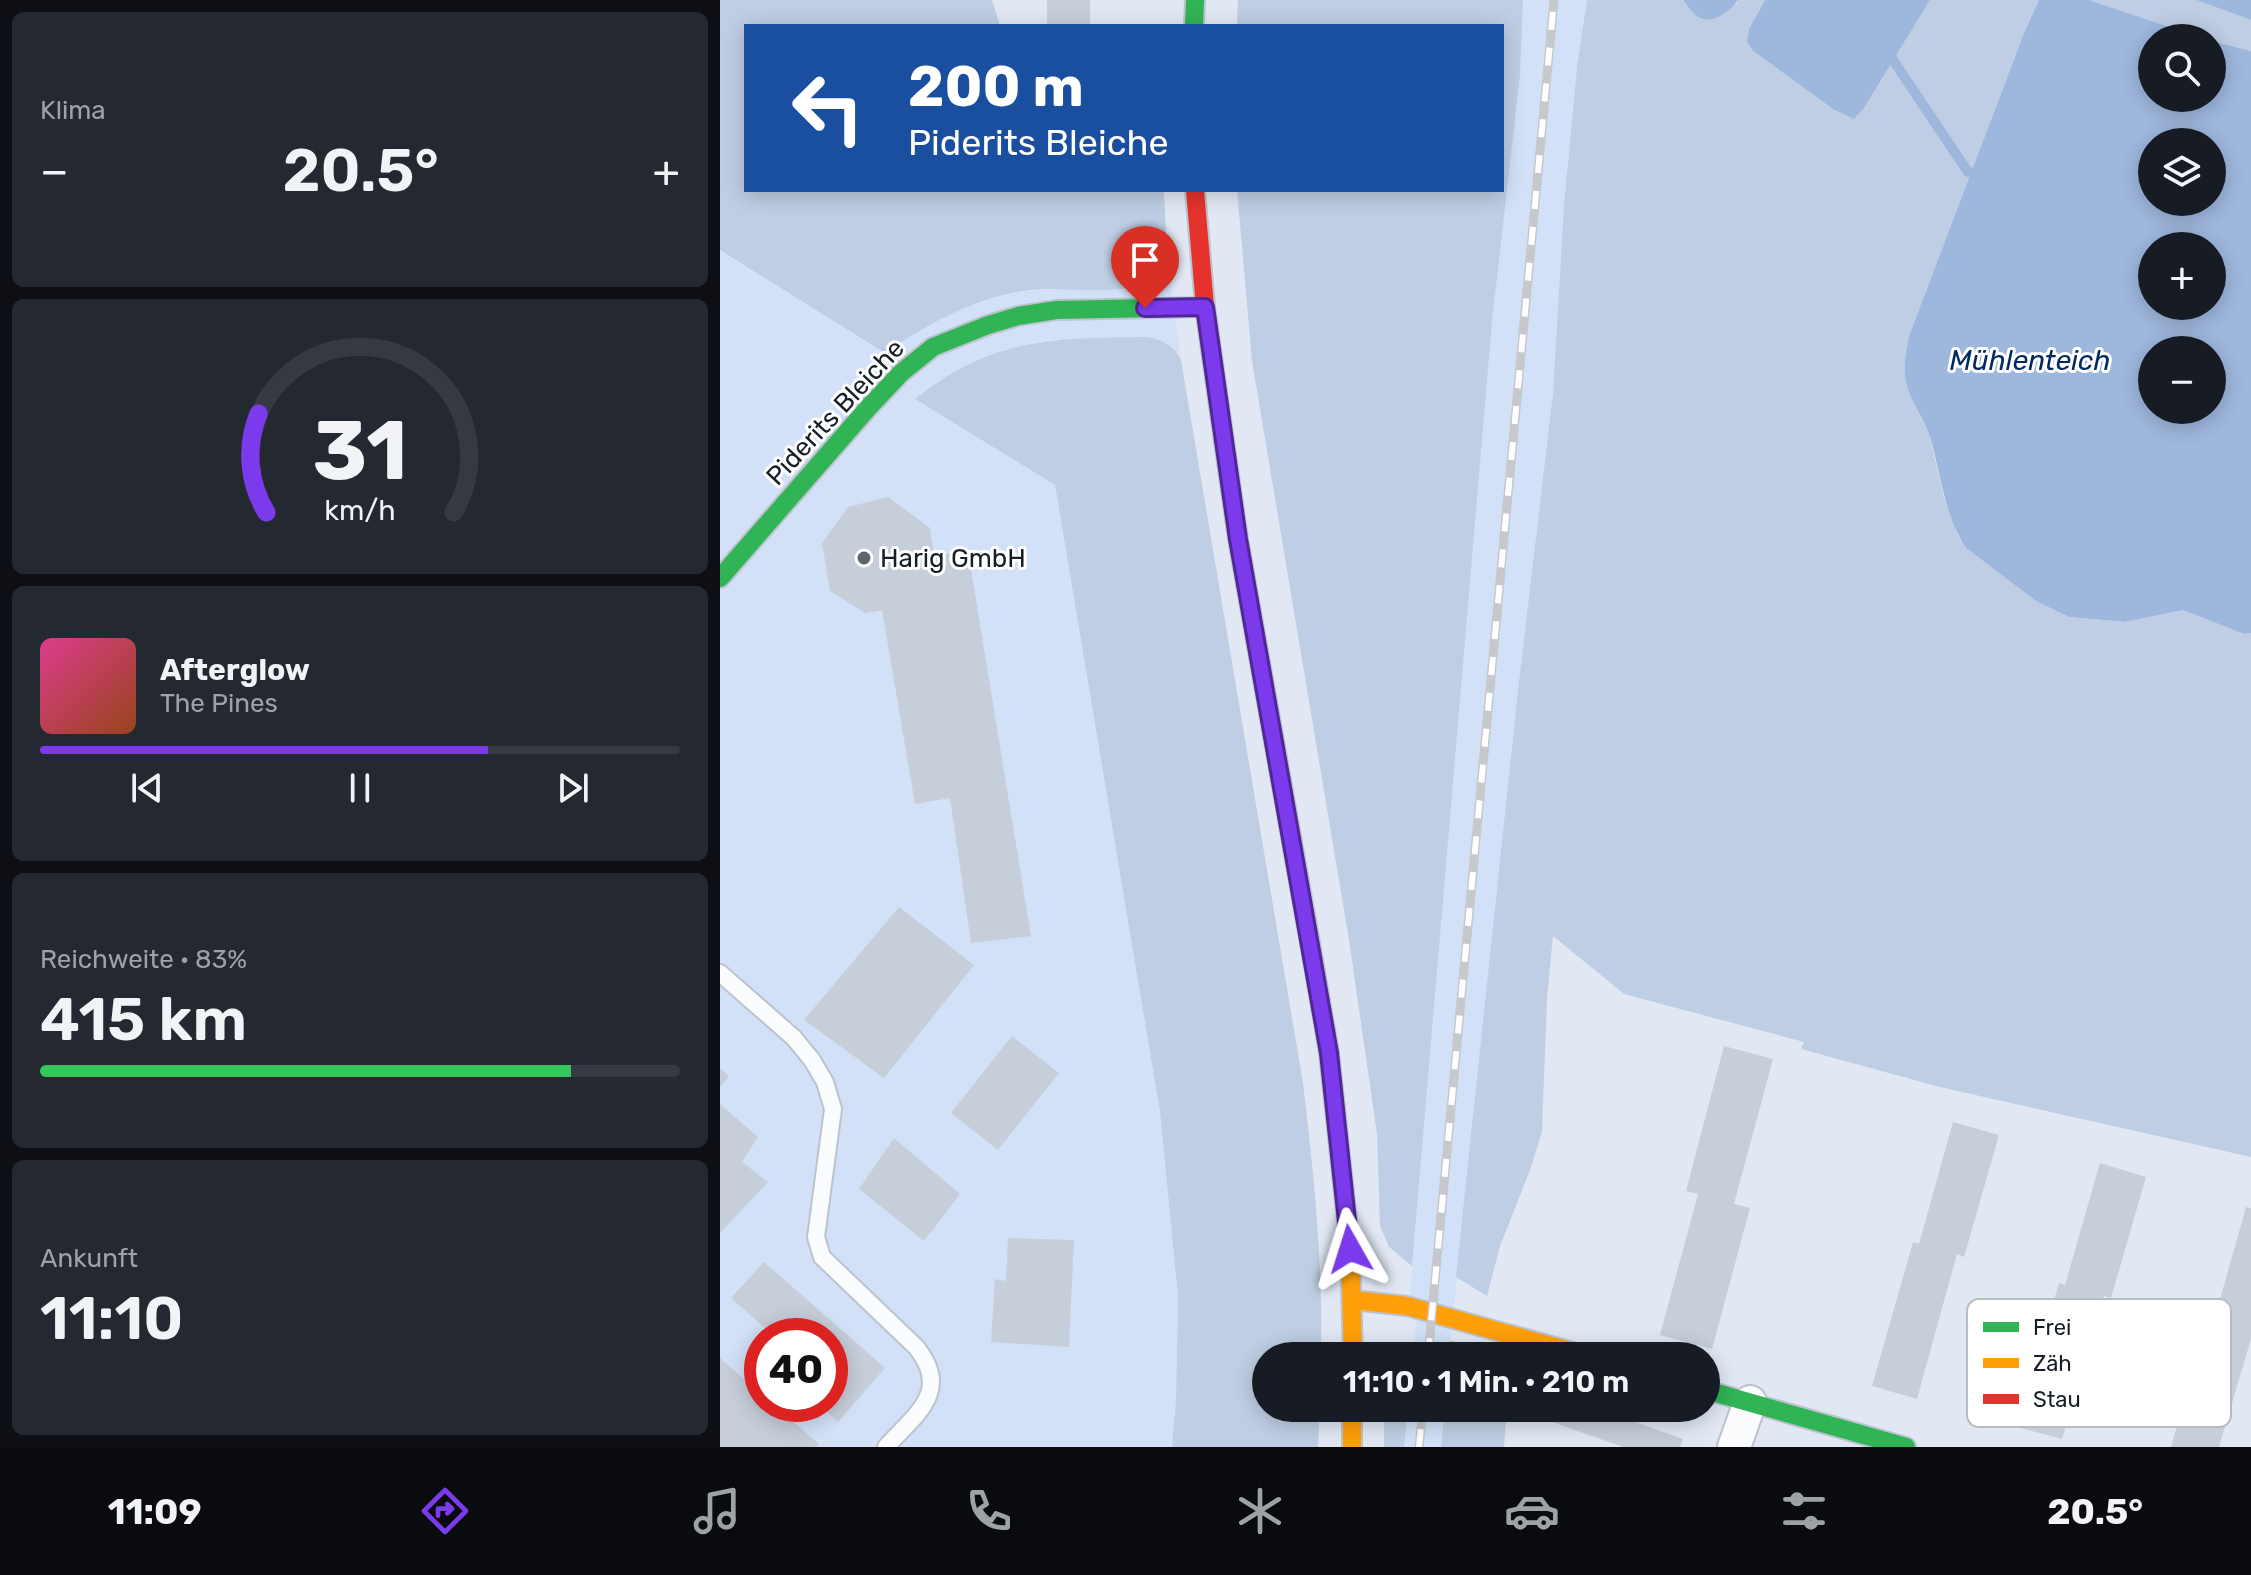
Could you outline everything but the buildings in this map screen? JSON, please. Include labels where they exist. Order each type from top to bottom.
[{"type":"street","points":[[1194,24],[1195,0]]},
{"type":"street","points":[[1195,192],[1205,307],[1238,539],[1329,1053],[1350,1249],[1353,1342]]},
{"type":"street","name":"Piderits Bleiche","points":[[720,578],[868,408],[901,373],[933,347],[988,325],[1056,310],[1205,307]]},
{"type":"street","points":[[1353,1300],[1407,1306],[1537,1342]]},
{"type":"street","points":[[1720,1394],[1906,1447]]},
{"type":"street","points":[[1734,1447],[1750,1402]]},
{"type":"street","points":[[1352,1422],[1352,1447]]},
{"type":"lane","points":[[720,973],[794,1038],[825,1082],[833,1109],[816,1237],[822,1257],[916,1347],[926,1359],[932,1376],[930,1393],[923,1406],[886,1447]]},
{"type":"shaded area","points":[[720,0],[992,0],[999,24],[744,24],[744,192],[1164,192],[1164,256],[1156,274],[1145,282],[1115,290],[1046,289],[992,298],[937,321],[885,353],[720,250]]},
{"type":"shaded area","points":[[1238,0],[1523,0],[1520,76],[1492,322],[1412,1266],[1389,1247],[1380,1226],[1377,1134],[1349,940],[1252,361],[1237,192],[1504,192],[1504,24],[1237,24]]},
{"type":"shaded area","points":[[1523,0],[1587,0],[1577,67],[1564,205],[1553,392],[1519,681],[1450,1342],[1414,1342],[1416,1324],[1410,1296],[1429,1050],[1492,322],[1520,76]]},
{"type":"shaded area","points":[[1587,0],[1683,0],[1693,13],[1736,4],[1738,0],[1765,0],[1749,29],[1747,42],[1753,51],[1833,109],[1864,108],[1930,0],[2039,0],[1909,336],[1911,397],[1929,434],[1944,498],[1958,536],[1966,548],[2036,601],[2069,617],[2125,622],[2183,610],[2244,634],[2251,633],[2251,1157],[1940,1087],[1801,1049],[1804,1042],[1624,994],[1553,936],[1547,999],[1542,1132],[1500,1246],[1487,1296],[1456,1277],[1553,393],[1564,205],[1577,67]]},
{"type":"shaded area","points":[[2089,0],[2196,0],[2251,20],[2251,51],[2226,45],[2226,24],[2159,24]]},
{"type":"shaded area","points":[[1166,244],[1181,360],[1178,353],[1158,339],[1148,337],[1047,340],[1000,351],[976,361],[936,383],[916,399],[1055,485],[1160,1112],[1178,1296],[1172,1447],[720,1447],[720,250],[885,352],[920,329],[963,308],[1009,294],[1058,287],[1126,290],[1143,285],[1157,272],[1165,255]]},
{"type":"shaded area","points":[[1148,337],[1168,344],[1181,360],[1303,1083],[1319,1253],[1321,1342],[1252,1342],[1252,1422],[1319,1422],[1318,1447],[1172,1447],[1178,1296],[1160,1112],[1055,485],[915,399],[971,363],[998,352],[1083,338]]},
{"type":"shaded area","points":[[1384,1422],[1407,1422],[1404,1447],[1384,1447]]},
{"type":"shaded area","points":[[1407,1422],[1444,1422],[1441,1447],[1404,1447]]},
{"type":"shaded area","points":[[1444,1422],[1506,1422],[1504,1447],[1441,1447]]},
{"type":"water","points":[[1683,0],[1738,0],[1723,14],[1713,19],[1703,19]]},
{"type":"water","points":[[1765,0],[1930,0],[1864,108],[1854,119],[1833,109],[1753,51],[1747,42],[1749,29]]},
{"type":"water","name":"Mühlenteich","points":[[2039,0],[2089,0],[2160,24],[2138,24],[2138,112],[2226,112],[2226,45],[2251,51],[2251,633],[2244,634],[2183,610],[2125,622],[2069,617],[2036,601],[1966,548],[1953,522],[1930,437],[1908,390],[1905,373],[1909,336]]},
{"type":"water","points":[[2196,0],[2251,0],[2251,20]]},
{"type":"waterway","points":[[1889,49],[1893,60],[1968,172],[1981,174]]},
{"type":"railway","points":[[1429,1342],[1554,0]]},
{"type":"railway","points":[[1419,1447],[1422,1422]]},
{"type":"traffic: fast","points":[[1194,24],[1195,0]]},
{"type":"traffic: fast","points":[[720,578],[868,408],[901,373],[933,347],[988,325],[1056,310],[1205,307]]},
{"type":"traffic: fast","points":[[1224,441],[1238,539],[1313,960]]},
{"type":"traffic: fast","points":[[1720,1394],[1906,1447]]},
{"type":"traffic: slow","points":[[1313,960],[1329,1053],[1350,1249],[1353,1342]]},
{"type":"traffic: slow","points":[[1353,1300],[1407,1306],[1537,1342]]},
{"type":"traffic: slow","points":[[1352,1422],[1352,1447]]},
{"type":"traffic: jam","points":[[1195,192],[1205,307],[1224,441]]},
{"type":"place","name":"Harig GmbH","points":[[864,558]]},
{"type":"route","points":[[1145,308],[1205,307],[1238,539],[1329,1053],[1350,1249]]}]
